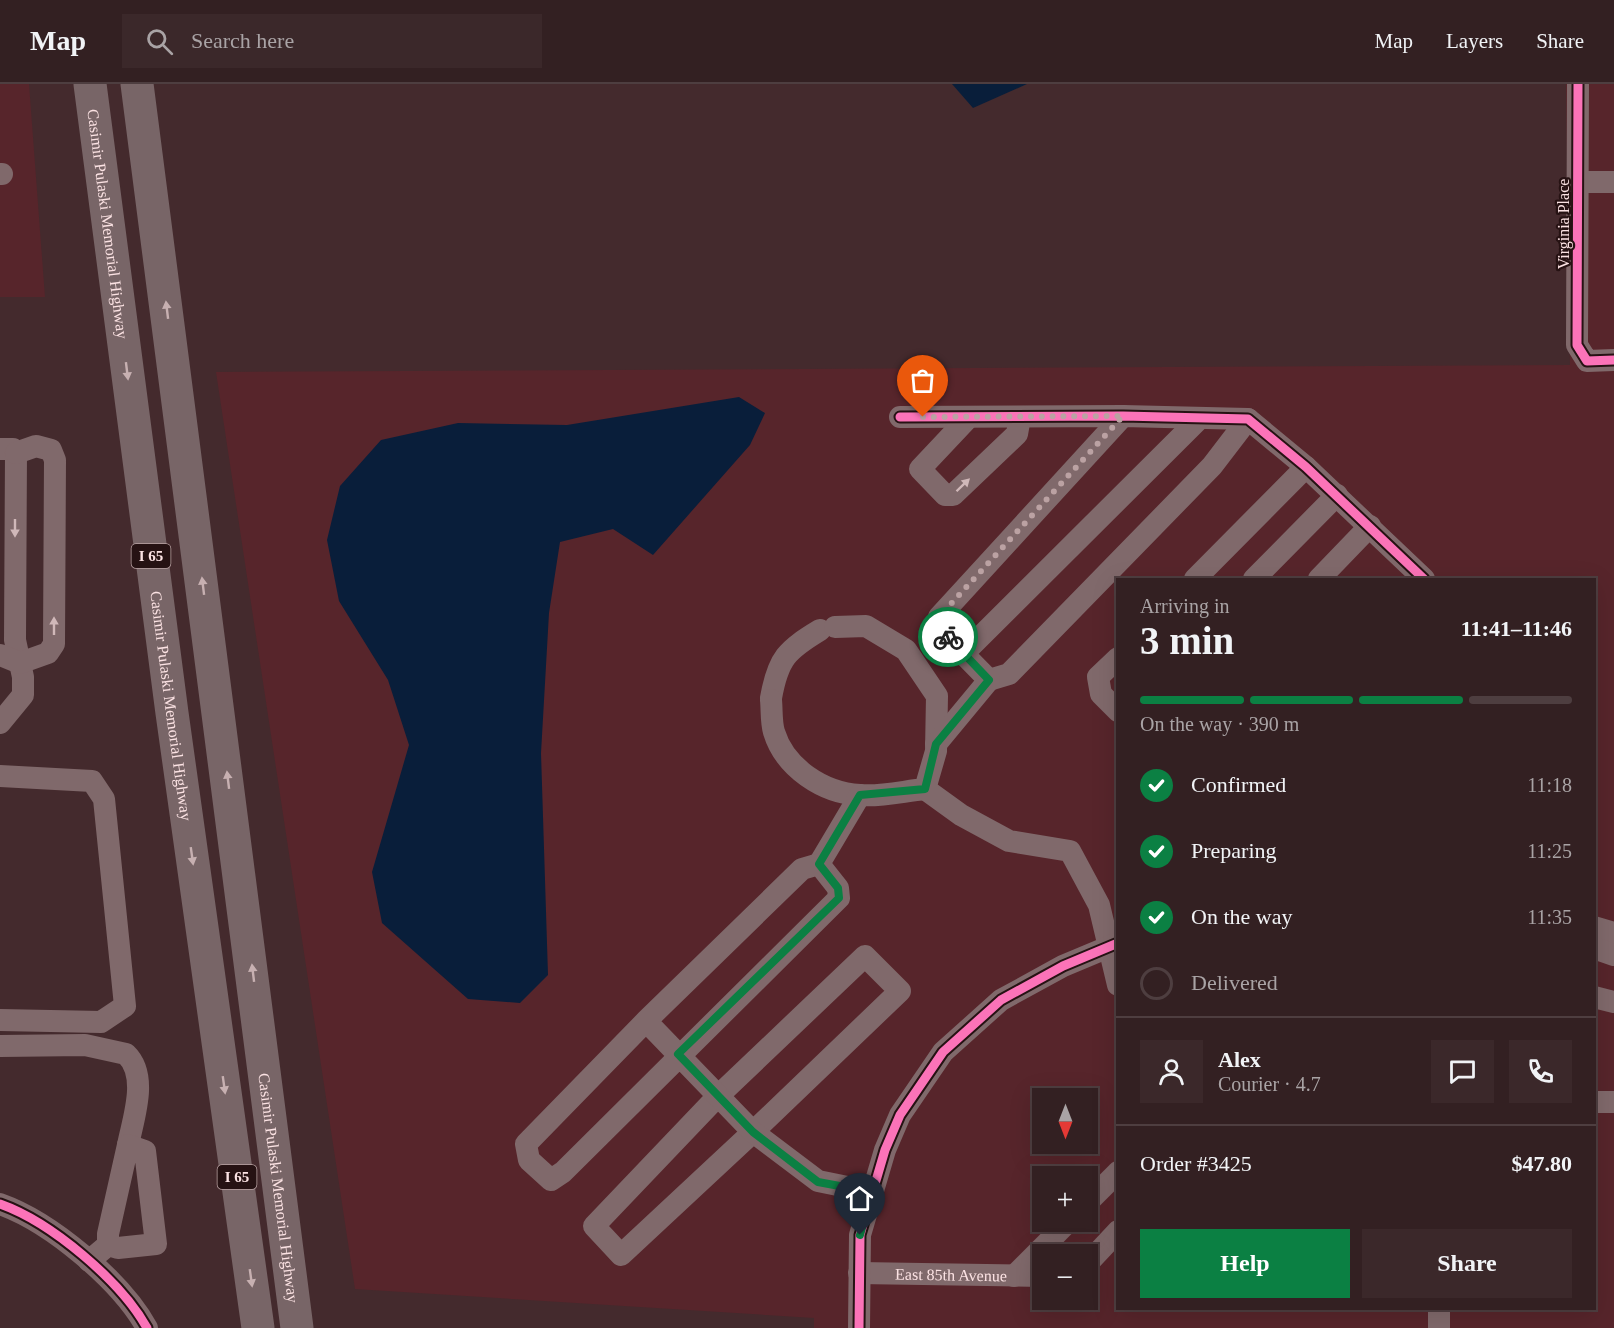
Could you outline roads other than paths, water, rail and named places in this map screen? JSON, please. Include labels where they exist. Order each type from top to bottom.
[{"type":"highway","name":"Casimir Pulaski Memorial Highway","points":[[90,84],[172,713],[258,1328]]},
{"type":"highway","name":"Casimir Pulaski Memorial Highway","points":[[137,84],[297,1328]]},
{"type":"street","name":"Virginia Place","points":[[1578,84],[1577,345],[1587,360],[1614,360]]},
{"type":"street","points":[[1578,182],[1614,182]]},
{"type":"street","points":[[989,680],[937,627],[939,617],[1123,416]]},
{"type":"street","points":[[900,417],[1123,416],[1248,419],[1306,466],[1370,526],[1419,577]]},
{"type":"street","points":[[969,417],[920,469],[945,495],[953,495],[1017,434],[1020,417]]},
{"type":"street","points":[[964,653],[1199,419]]},
{"type":"street","points":[[936,744],[989,680],[1009,674],[1212,466],[1248,419]]},
{"type":"street","points":[[0,723],[23,695],[10,659],[15,640],[8,451],[36,446],[51,450],[55,460],[54,644],[48,653],[10,659]]},
{"type":"street","points":[[1196,578],[1306,466]]},
{"type":"street","points":[[1255,578],[1337,495]]},
{"type":"street","points":[[1320,578],[1370,526]]},
{"type":"street","points":[[925,789],[936,744],[937,696],[906,650],[866,626],[828,628],[791,648],[775,673],[771,699],[774,732],[786,757],[807,777],[833,789],[860,795],[925,789],[961,815],[1009,841],[1070,851],[1099,905],[1114,943],[1116,964]]},
{"type":"street","points":[[1116,660],[1098,677],[1101,694],[1116,709]]},
{"type":"street","points":[[0,776],[92,781],[104,799],[125,1006],[101,1022],[0,1020]]},
{"type":"street","points":[[819,864],[838,888],[839,898],[678,1054],[563,1172],[551,1180],[529,1160],[526,1144],[646,1021],[802,869],[819,864],[860,795]]},
{"type":"street","points":[[1596,928],[1614,933]]},
{"type":"street","points":[[859,1328],[860,1235],[885,1150],[900,1114],[943,1052],[1001,1000],[1028,984],[1114,943]]},
{"type":"street","points":[[1596,949],[1614,955]]},
{"type":"street","points":[[865,956],[900,991],[753,1132],[621,1255],[594,1226],[718,1096],[865,956]]},
{"type":"street","points":[[1596,998],[1614,1002]]},
{"type":"street","points":[[646,1021],[753,1132],[818,1182],[872,1192]]},
{"type":"street","points":[[0,1046],[85,1045],[126,1054],[133,1065],[138,1081],[128,1146],[108,1234],[108,1245],[91,1263]]},
{"type":"street","points":[[1596,1102],[1614,1102]]},
{"type":"street","points":[[108,1245],[118,1248],[156,1244],[145,1151],[128,1146]]},
{"type":"street","points":[[1098,1192],[1116,1174]]},
{"type":"street","points":[[0,1204],[63,1241],[91,1263],[135,1307],[147,1328]]},
{"type":"street","points":[[1014,1276],[1058,1232]]},
{"type":"street","points":[[1098,1252],[1116,1233]]},
{"type":"street","name":"East 85th Avenue","points":[[859,1273],[1032,1276]]},
{"type":"street","points":[[1439,1310],[1439,1328]]},
{"type":"water","points":[[952,84],[1027,84],[973,108]]},
{"type":"water","points":[[739,397],[765,413],[750,445],[653,555],[613,529],[560,542],[549,613],[541,753],[548,975],[520,1003],[468,999],[382,923],[372,872],[409,745],[388,680],[339,601],[327,540],[340,486],[381,440],[458,423],[567,425]]}]
